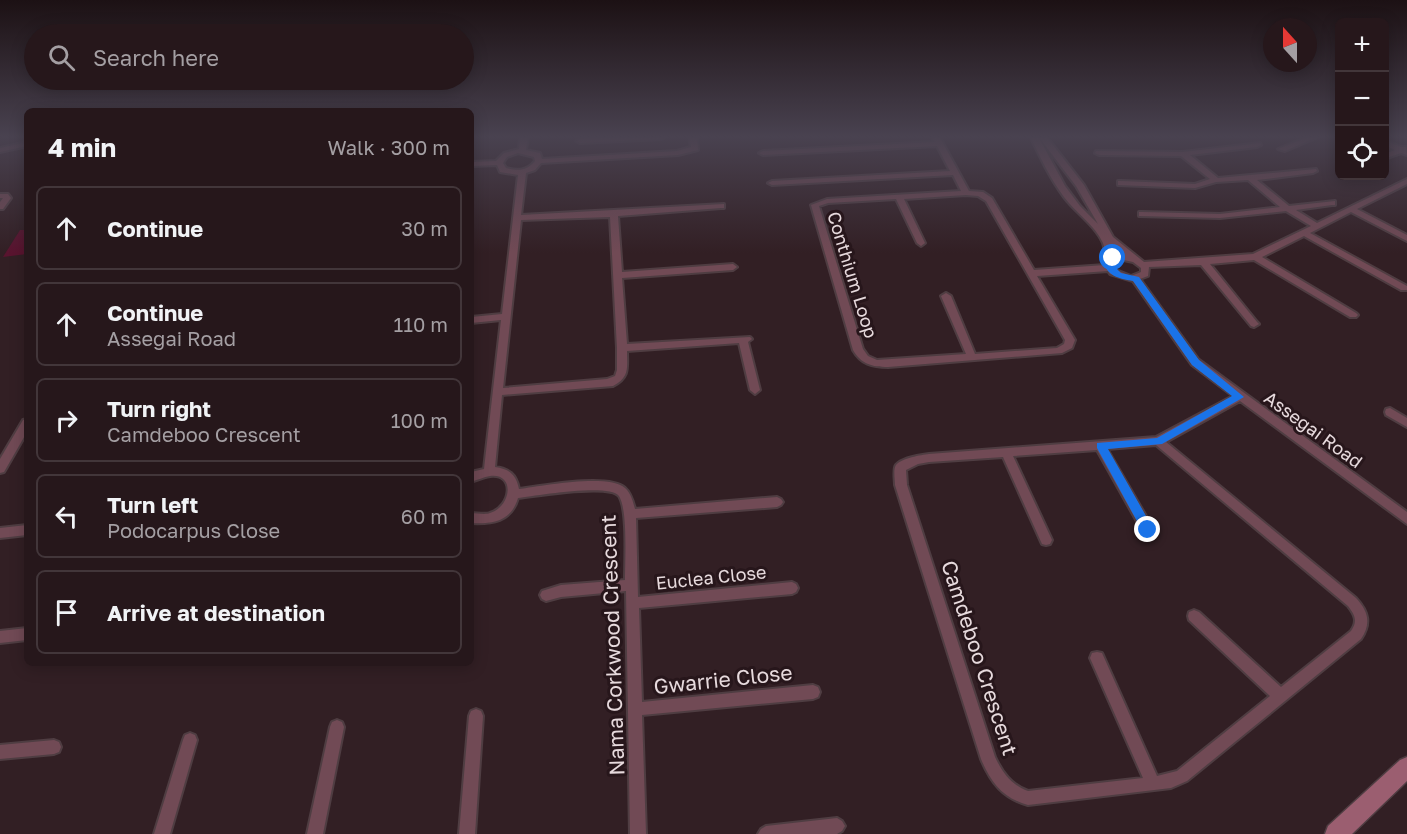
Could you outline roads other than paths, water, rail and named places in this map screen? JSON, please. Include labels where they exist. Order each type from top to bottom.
[{"type":"street","points":[[489,471],[504,317],[522,175]]},
{"type":"street","points":[[772,183],[920,175]]},
{"type":"street","points":[[956,175],[966,193]]},
{"type":"street","points":[[1053,175],[1072,203],[1104,238],[1110,249],[1109,264],[1118,275],[1136,279],[1145,274],[1140,263],[1110,239],[1073,175]]},
{"type":"street","points":[[1210,175],[1216,180]]},
{"type":"street","points":[[1121,183],[1195,186],[1216,180],[1278,175]]},
{"type":"street","points":[[1054,178],[1075,178]]},
{"type":"street","points":[[1250,178],[1287,208],[1317,226]]},
{"type":"street","points":[[1032,273],[1109,264],[1124,256],[1140,263],[1203,262],[1255,256],[1407,181]]},
{"type":"street","points":[[1395,186],[1407,192]]},
{"type":"street","name":"Conthium Loop","points":[[966,193],[980,194],[989,200],[1070,340],[1069,346],[1059,351],[879,364],[866,360],[859,353],[814,207],[824,201],[966,193]]},
{"type":"street","points":[[0,196],[7,198],[0,207]]},
{"type":"street","points":[[899,197],[921,243]]},
{"type":"street","points":[[1142,214],[1200,217],[1332,203]]},
{"type":"street","points":[[516,218],[721,206]]},
{"type":"street","points":[[1351,209],[1407,238]]},
{"type":"street","points":[[497,392],[613,382],[621,375],[622,348],[614,214]]},
{"type":"street","points":[[1305,233],[1404,288]]},
{"type":"street","points":[[1255,256],[1353,315]]},
{"type":"street","points":[[1203,262],[1254,324]]},
{"type":"street","points":[[618,274],[733,267]]},
{"type":"street","name":"Assegai Road","points":[[1136,279],[1195,362],[1239,397],[1407,519]]},
{"type":"street","points":[[946,296],[972,357]]},
{"type":"street","points":[[474,320],[504,317]]},
{"type":"street","points":[[622,348],[745,340],[755,390]]},
{"type":"street","name":"Camdeboo Crescent","points":[[1158,441],[1342,593],[1361,614],[1363,620],[1356,635],[1182,776],[1172,781],[1154,784],[1028,798],[1006,788],[992,766],[899,475],[900,468],[915,460],[1158,441],[1239,397]]},
{"type":"street","points":[[1390,412],[1407,423]]},
{"type":"street","points":[[0,469],[24,428]]},
{"type":"street","points":[[1101,446],[1148,530]]},
{"type":"street","points":[[1006,452],[1046,540]]},
{"type":"street","points":[[474,476],[489,471],[506,474],[512,479],[516,494],[513,502],[498,515],[488,519],[474,518]]},
{"type":"street","name":"Nama Corkwood Crescent","points":[[516,494],[603,485],[613,486],[625,495],[630,514],[638,834]]},
{"type":"street","points":[[630,514],[777,502]]},
{"type":"street","points":[[0,533],[24,531]]},
{"type":"street","points":[[546,595],[561,591],[632,585]]},
{"type":"street","name":"Euclea Close","points":[[633,603],[792,588]]},
{"type":"street","points":[[1194,616],[1280,696]]},
{"type":"street","points":[[0,637],[24,634]]},
{"type":"street","points":[[1097,658],[1154,784]]},
{"type":"street","name":"Gwarrie Close","points":[[636,710],[813,692]]},
{"type":"street","points":[[467,834],[476,716]]},
{"type":"street","points":[[315,834],[337,727]]},
{"type":"street","points":[[162,834],[190,740]]},
{"type":"street","points":[[0,752],[54,747]]},
{"type":"street","points":[[1336,834],[1407,766]]},
{"type":"street","points":[[766,834],[837,826]]}]
